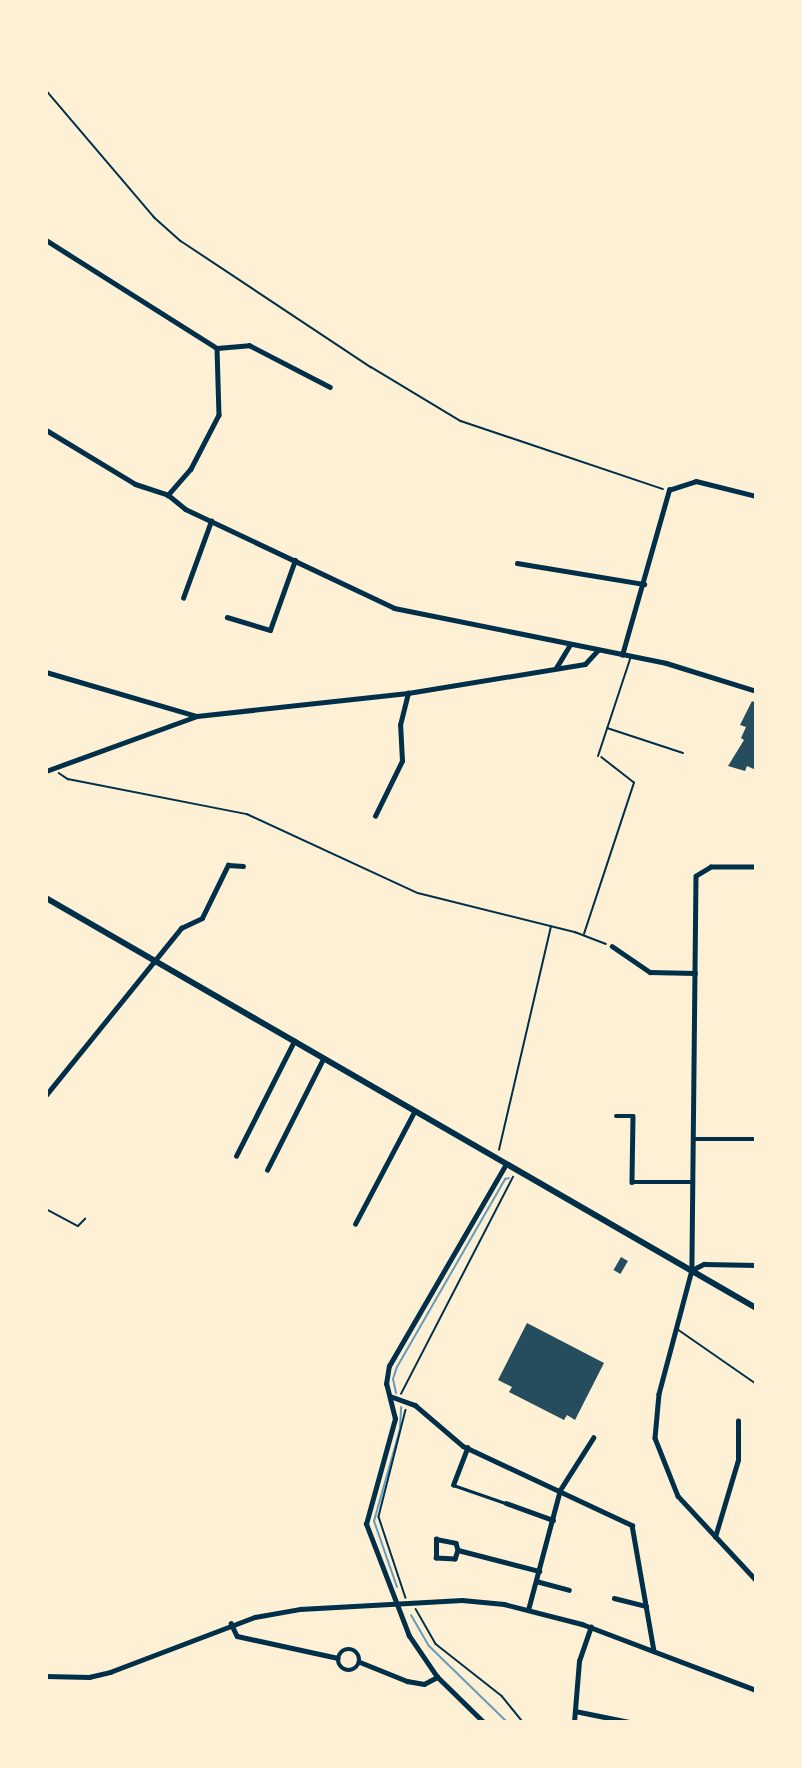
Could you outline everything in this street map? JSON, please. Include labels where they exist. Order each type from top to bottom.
[{"type":"main road","points":[[46,898],[756,1308]]},
{"type":"street","points":[[46,240],[217,348],[249,345],[330,387]]},
{"type":"street","points":[[168,495],[191,469],[219,415],[217,348]]},
{"type":"street","points":[[46,430],[132,483],[168,495],[185,509],[394,608],[679,666],[756,691]]},
{"type":"street","points":[[622,655],[669,490],[696,481],[756,496]]},
{"type":"street","points":[[183,598],[211,522]]},
{"type":"street","points":[[227,617],[270,630],[295,560]]},
{"type":"street","points":[[517,563],[644,584]]},
{"type":"street","points":[[556,668],[570,645]]},
{"type":"street","points":[[46,771],[197,716],[408,693],[585,664],[598,650]]},
{"type":"street","points":[[46,672],[197,716]]},
{"type":"street","points":[[375,816],[402,761],[400,725],[408,693]]},
{"type":"street","points":[[46,1095],[181,928],[202,918],[228,865],[243,866]]},
{"type":"street","points":[[756,867],[705,868],[695,881],[692,1270],[655,1415],[655,1438],[678,1496],[756,1580]]},
{"type":"street","points":[[612,946],[650,972],[695,973]]},
{"type":"street","points":[[236,1156],[294,1041]]},
{"type":"street","points":[[267,1170],[323,1059]]},
{"type":"street","points":[[355,1224],[414,1112]]},
{"type":"street","points":[[616,1116],[633,1116],[632,1182],[693,1182]]},
{"type":"street","points":[[694,1139],[756,1139]]},
{"type":"street","points":[[483,1722],[437,1677],[409,1636],[366,1524],[395,1419],[386,1374],[389,1366],[506,1164]]},
{"type":"street","points":[[692,1270],[704,1264],[756,1265]]},
{"type":"street","points":[[390,1396],[415,1405],[467,1448],[632,1525],[654,1651]]},
{"type":"street","points":[[715,1537],[738,1460],[738,1420]]},
{"type":"street","points":[[528,1610],[560,1490],[593,1438]]},
{"type":"street","points":[[467,1448],[453,1485],[552,1520]]},
{"type":"street","points":[[436,1539],[456,1543],[458,1550],[455,1559],[436,1558],[436,1539]]},
{"type":"street","points":[[458,1550],[539,1571]]},
{"type":"street","points":[[536,1581],[569,1590]]},
{"type":"street","points":[[614,1598],[646,1606]]},
{"type":"street","points":[[46,1676],[89,1677],[110,1672],[231,1623],[300,1609],[483,1601],[591,1627],[756,1690]]},
{"type":"street","points":[[231,1623],[237,1636],[338,1658],[345,1671],[357,1669],[360,1662],[360,1655],[351,1649],[344,1650],[338,1658]]},
{"type":"street","points":[[574,1722],[579,1661],[591,1627]]},
{"type":"street","points":[[360,1662],[407,1681],[424,1684],[437,1677]]},
{"type":"street","points":[[575,1711],[629,1722]]},
{"type":"lane","points":[[598,756],[631,656]]},
{"type":"lane","points":[[607,728],[683,753]]},
{"type":"lane","points":[[677,1329],[756,1384]]},
{"type":"path","points":[[46,90],[154,217],[181,240],[371,367],[461,421],[669,490]]},
{"type":"path","points":[[584,935],[634,783],[598,756]]},
{"type":"path","points":[[53,770],[68,779],[247,814],[418,893],[584,935],[612,946]]},
{"type":"path","points":[[497,1159],[551,926]]},
{"type":"path","points":[[401,1395],[416,1358],[517,1169]]},
{"type":"path","points":[[46,1209],[78,1226],[85,1218]]},
{"type":"path","points":[[407,1414],[380,1517],[406,1598],[416,1596],[418,1617],[436,1644],[502,1696],[523,1722]]},
{"type":"building","points":[[752,701],[756,703],[756,770],[747,766],[745,771],[728,766],[744,740],[741,738],[746,727],[740,725]]},
{"type":"building","points":[[621,1257],[628,1261],[620,1274],[614,1270]]},
{"type":"building","points":[[527,1323],[604,1363],[575,1420],[567,1415],[564,1420],[509,1392],[512,1387],[498,1380]]},
{"type":"waterway","points":[[396,1393],[393,1379],[397,1367],[505,1179],[509,1178]]},
{"type":"waterway","points":[[397,1587],[374,1521],[400,1429],[401,1407]]},
{"type":"waterway","points":[[411,1615],[428,1645],[507,1722]]}]
